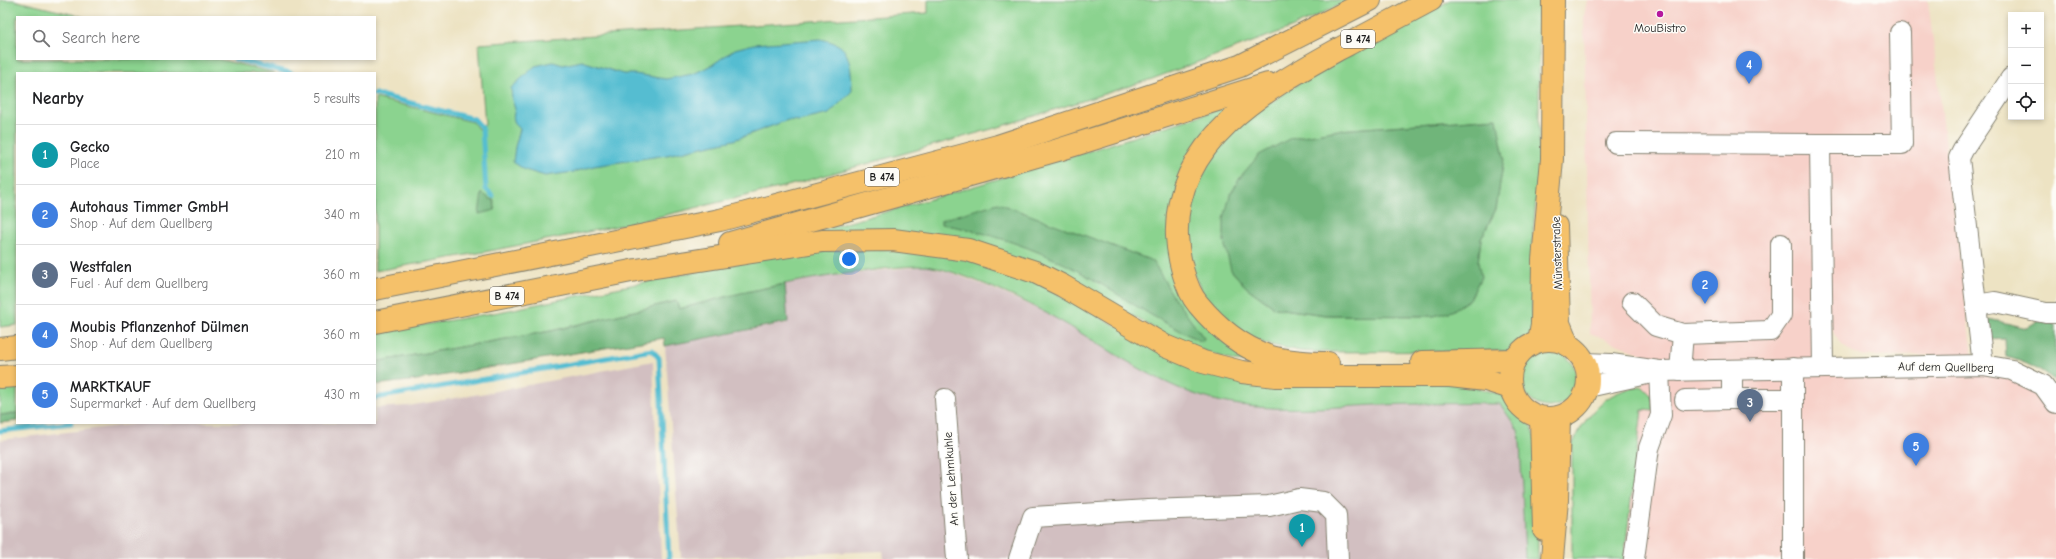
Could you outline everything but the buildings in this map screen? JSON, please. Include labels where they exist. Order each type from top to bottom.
[{"type":"main road","name":"B 474","points":[[376,290],[720,220],[998,146],[1240,66],[1370,0]]},
{"type":"main road","name":"B 474","points":[[376,322],[636,270],[1058,150],[1286,78],[1430,0]]},
{"type":"main road","name":"Münsterstraße","points":[[1553,0],[1552,159],[1559,257],[1559,323],[1568,345]]},
{"type":"main road","points":[[1286,78],[1240,112],[1221,129],[1191,169],[1182,193],[1176,218],[1177,244],[1183,271],[1196,301],[1212,321],[1229,335],[1268,356],[1319,363],[1515,360]]},
{"type":"main road","name":"Münsterstraße","points":[[1539,341],[1542,324],[1543,260],[1552,159]]},
{"type":"main road","points":[[636,270],[822,241],[893,240],[930,243],[968,250],[1035,272],[1063,286],[1165,346],[1203,362],[1242,372],[1276,376],[1450,376],[1486,380],[1511,388]]},
{"type":"main road","points":[[1539,341],[1559,341],[1568,345],[1578,352],[1585,363],[1588,375],[1588,387],[1578,406],[1550,418],[1530,414],[1521,407],[1511,388],[1512,369],[1515,360],[1530,345],[1539,341]]},
{"type":"main road","points":[[0,349],[16,347]]},
{"type":"main road","points":[[0,377],[16,376]]},
{"type":"main road","points":[[1546,559],[1542,500],[1550,418]]},
{"type":"main road","points":[[1550,418],[1557,500],[1552,559]]},
{"type":"street","points":[[1616,143],[1902,144],[1900,33]]},
{"type":"street","points":[[1983,365],[1959,158],[1962,150],[2008,82]]},
{"type":"street","points":[[1820,144],[1823,367]]},
{"type":"street","points":[[1632,302],[1656,326],[1683,334],[1770,331],[1781,315],[1781,244]]},
{"type":"street","points":[[1976,305],[1995,302],[2046,313],[2056,313]]},
{"type":"street","points":[[1680,371],[1683,334]]},
{"type":"street","name":"Auf dem Quellberg","points":[[1585,363],[1611,364],[1659,371],[1983,365],[2012,370],[2043,385],[2056,403]]},
{"type":"street","points":[[1793,368],[1793,559]]},
{"type":"street","points":[[1732,370],[1732,399]]},
{"type":"street","points":[[1634,559],[1649,448],[1661,415],[1659,371]]},
{"type":"street","name":"Auf dem Quellberg","points":[[1588,387],[1659,371]]},
{"type":"street","name":"An der Lehmkuhle","points":[[945,399],[957,559]]},
{"type":"street","points":[[1685,400],[1793,399]]},
{"type":"street","points":[[1019,559],[1033,517],[1148,510],[1269,506],[1299,499],[1322,502],[1336,515],[1338,559]]},
{"type":"shaded area","points":[[1587,0],[1928,0],[1972,355],[1866,356],[1853,353],[1843,346],[1834,334],[1829,320],[1823,367],[1983,365],[2056,403],[2056,559],[1624,559],[1642,410],[1651,395],[1643,387],[1644,355],[1590,333],[1584,16]]},
{"type":"shaded area","points":[[925,266],[949,272],[989,287],[1047,313],[1164,381],[1199,396],[1228,403],[1270,408],[1432,403],[1500,404],[1518,430],[1520,440],[1525,559],[884,559],[883,551],[681,558],[665,346],[787,323],[785,284],[828,276]]},
{"type":"shaded area","points":[[653,361],[661,559],[0,559],[0,440],[136,424],[376,424],[376,408],[408,406],[486,393]]},
{"type":"green space","points":[[0,0],[13,0],[80,16],[16,16],[16,60],[222,60],[271,72],[16,72],[16,325],[0,327]]},
{"type":"green space","points":[[928,0],[1350,0],[1293,27],[1152,79],[999,127],[787,186],[628,224],[484,252],[376,271],[376,98],[473,122],[478,129],[485,125],[479,44],[928,13]]},
{"type":"green space","points":[[1450,0],[1539,0],[1539,166],[1532,244],[1532,332],[1523,343],[1509,351],[1322,352],[1300,351],[1266,344],[1240,332],[1204,296],[1193,273],[1185,230],[1193,184],[1229,131],[1308,77],[1404,28]],"holes":[[[1496,118],[1504,158],[1496,209],[1481,239],[1478,262],[1434,316],[1326,315],[1275,308],[1246,287],[1231,270],[1291,138],[1339,130]]]},
{"type":"green space","points":[[1235,104],[1200,143],[1174,266],[1268,363],[1234,361],[1178,342],[1066,278],[821,232],[821,230],[1029,170]]},
{"type":"green space","points":[[1497,118],[1504,158],[1496,209],[1481,239],[1478,262],[1481,277],[1470,299],[1452,311],[1434,316],[1326,315],[1275,308],[1246,287],[1231,270],[1224,242],[1224,219],[1230,195],[1241,176],[1259,155],[1291,138],[1339,130]]},
{"type":"green space","points":[[482,193],[494,200],[495,210],[479,214]]},
{"type":"green space","points":[[998,203],[1153,261],[1174,298],[1204,338],[1203,341],[1200,341],[1160,320],[1086,275],[1054,259],[1026,247],[998,238],[941,224],[941,220]]},
{"type":"green space","points":[[886,248],[962,257],[1030,279],[1189,365],[1450,381],[1507,396],[1516,409],[1530,424],[1537,444],[1538,559],[1525,559],[1520,440],[1518,430],[1500,404],[1406,404],[1309,408],[1265,408],[1221,402],[1200,396],[1161,380],[1123,359],[1066,324],[1021,300],[969,278],[937,268],[924,266],[900,267],[814,278],[746,292],[679,309],[676,301],[551,331],[376,362],[376,333],[499,312],[758,259],[806,252]]},
{"type":"green space","points":[[785,284],[788,322],[665,346],[664,338],[417,380],[376,385],[376,362],[551,331],[676,301],[679,309],[741,293]]},
{"type":"green space","points":[[1989,319],[2027,328],[2034,323],[2041,321],[2056,325],[2056,383],[2032,367],[2020,361],[2006,357],[2005,339],[1987,340]]},
{"type":"green space","points":[[1549,351],[1560,353],[1569,359],[1575,368],[1577,379],[1575,390],[1569,399],[1560,405],[1549,407],[1538,405],[1529,399],[1523,390],[1521,379],[1523,368],[1529,359],[1538,353]]},
{"type":"green space","points":[[16,387],[16,413],[0,415],[0,389]]},
{"type":"green space","points":[[1643,387],[1651,395],[1654,411],[1642,410],[1624,559],[1572,559],[1572,446],[1585,421],[1605,400],[1624,390]]},
{"type":"green space","points":[[16,413],[16,421],[0,423],[0,415]]},
{"type":"water","points":[[821,39],[836,44],[842,48],[850,64],[852,91],[829,114],[799,121],[788,120],[734,140],[667,155],[594,166],[574,172],[545,176],[525,170],[513,162],[520,129],[514,120],[515,109],[512,100],[511,88],[535,66],[553,62],[563,65],[582,61],[623,74],[635,74],[666,79],[693,74],[712,65],[735,49],[754,44]]},
{"type":"waterway","points":[[239,60],[287,72]]},
{"type":"waterway","points":[[376,94],[474,119],[482,128],[486,189],[493,196]]},
{"type":"waterway","points":[[376,398],[652,350],[659,358],[669,559]]},
{"type":"waterway","points":[[0,431],[62,424]]},
{"type":"place","name":"MouBistro","points":[[1660,14]]},
{"type":"place","name":"Moubis Pflanzenhof Dülmen","points":[[1749,84]]},
{"type":"place","name":"Autohaus Timmer GmbH","points":[[1705,304]]},
{"type":"place","name":"Westfalen","points":[[1750,422]]},
{"type":"place","name":"MARKTKAUF","points":[[1916,466]]},
{"type":"place","name":"Gecko","points":[[1302,547]]}]
